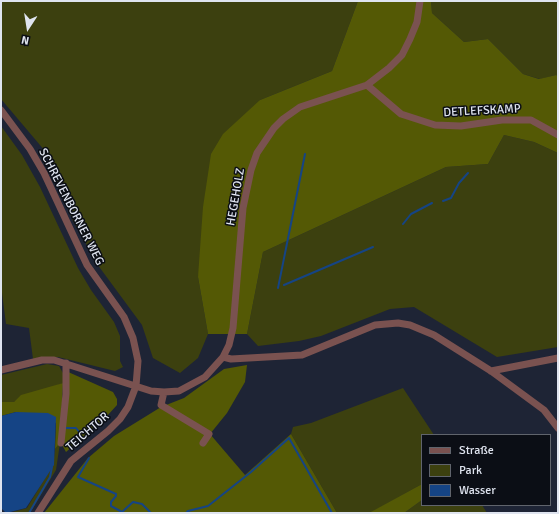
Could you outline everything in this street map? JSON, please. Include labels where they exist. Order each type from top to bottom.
[{"type":"street","name":"HEGEHOLZ","points":[[136,386],[151,391],[179,391],[205,377],[223,357],[229,345],[233,328],[244,208],[248,183],[257,153],[274,128],[283,119],[300,107],[367,85],[383,74],[402,54],[410,39],[417,22],[420,1]]},
{"type":"street","name":"DETLEFSKAMP","points":[[367,85],[401,114],[435,125],[461,126],[502,120],[531,120],[558,135]]},
{"type":"street","name":"SCHREVENBORNER WEG","points":[[1,110],[22,138],[44,173],[87,265],[124,317],[137,351],[139,370],[136,386]]},
{"type":"street","points":[[223,357],[238,358],[302,355],[374,325],[398,323],[410,325],[434,335],[491,371],[544,410],[558,428]]},
{"type":"street","points":[[491,371],[558,358]]},
{"type":"street","points":[[1,370],[42,360],[66,363],[136,386]]},
{"type":"street","points":[[60,443],[66,394],[66,363]]},
{"type":"street","name":"TEICHTOR","points":[[39,512],[71,461],[120,419],[128,407],[136,386]]},
{"type":"street","points":[[164,392],[162,405],[209,434],[203,443]]},
{"type":"green space","points":[[1,1],[358,1],[332,71],[260,100],[198,277],[208,334],[198,358],[180,373],[153,358],[142,325],[100,268],[73,221],[45,151],[1,99]]},
{"type":"green space","points":[[431,1],[558,1],[558,76],[556,75],[540,79],[523,74],[488,39],[464,42],[432,13]]},
{"type":"green space","points":[[1,126],[22,155],[40,187],[78,268],[91,290],[114,322],[120,336],[120,361],[123,367],[115,371],[58,357],[33,359],[29,328],[6,324],[1,285]]},
{"type":"green space","points":[[504,135],[534,142],[558,153],[558,347],[497,357],[414,307],[390,309],[321,336],[299,341],[258,346],[247,334],[263,252],[446,167],[488,164]]},
{"type":"green space","points":[[47,364],[59,366],[63,373],[63,383],[14,402],[1,402],[1,375]]},
{"type":"green space","points":[[403,388],[433,434],[421,434],[421,485],[370,513],[337,513],[291,434],[293,427],[311,423]]},
{"type":"green space","points":[[60,443],[56,470],[30,513],[9,513],[27,508],[53,465],[55,449]]},
{"type":"green space","points":[[421,501],[421,506],[483,506],[487,513],[404,513]]},
{"type":"shaded area","points":[[358,1],[431,1],[432,13],[464,42],[488,39],[523,74],[539,79],[556,75],[558,76],[558,153],[534,142],[504,135],[488,164],[446,167],[263,252],[247,334],[208,334],[198,277],[203,207],[211,154],[223,134],[260,100],[332,71]]},
{"type":"shaded area","points":[[247,365],[245,382],[227,413],[210,434],[245,475],[291,434],[337,513],[44,513],[88,458],[114,436],[161,407],[184,398],[224,369]]},
{"type":"shaded area","points":[[66,371],[113,392],[117,399],[117,405],[107,416],[66,452],[61,443]]},
{"type":"shaded area","points":[[63,383],[60,443],[55,449],[56,423],[16,412],[1,416],[1,402],[14,402],[21,395]]},
{"type":"shaded area","points":[[421,485],[421,501],[404,513],[369,513]]},
{"type":"water","points":[[16,412],[48,413],[56,417],[54,465],[26,508],[6,513],[1,508],[1,416]]},
{"type":"waterway","points":[[278,288],[305,154]]},
{"type":"waterway","points":[[443,201],[451,198],[459,183],[468,173]]},
{"type":"waterway","points":[[403,224],[411,214],[432,203]]},
{"type":"waterway","points":[[284,285],[373,247]]},
{"type":"waterway","points":[[66,428],[76,428],[80,433]]},
{"type":"waterway","points":[[186,513],[188,511],[208,506],[251,472],[289,438],[332,513]]},
{"type":"waterway","points":[[89,458],[78,477],[116,494],[111,502],[111,506],[122,512],[133,502],[142,504],[151,513]]},
{"type":"waterway","points":[[29,513],[50,477],[52,467]]}]
